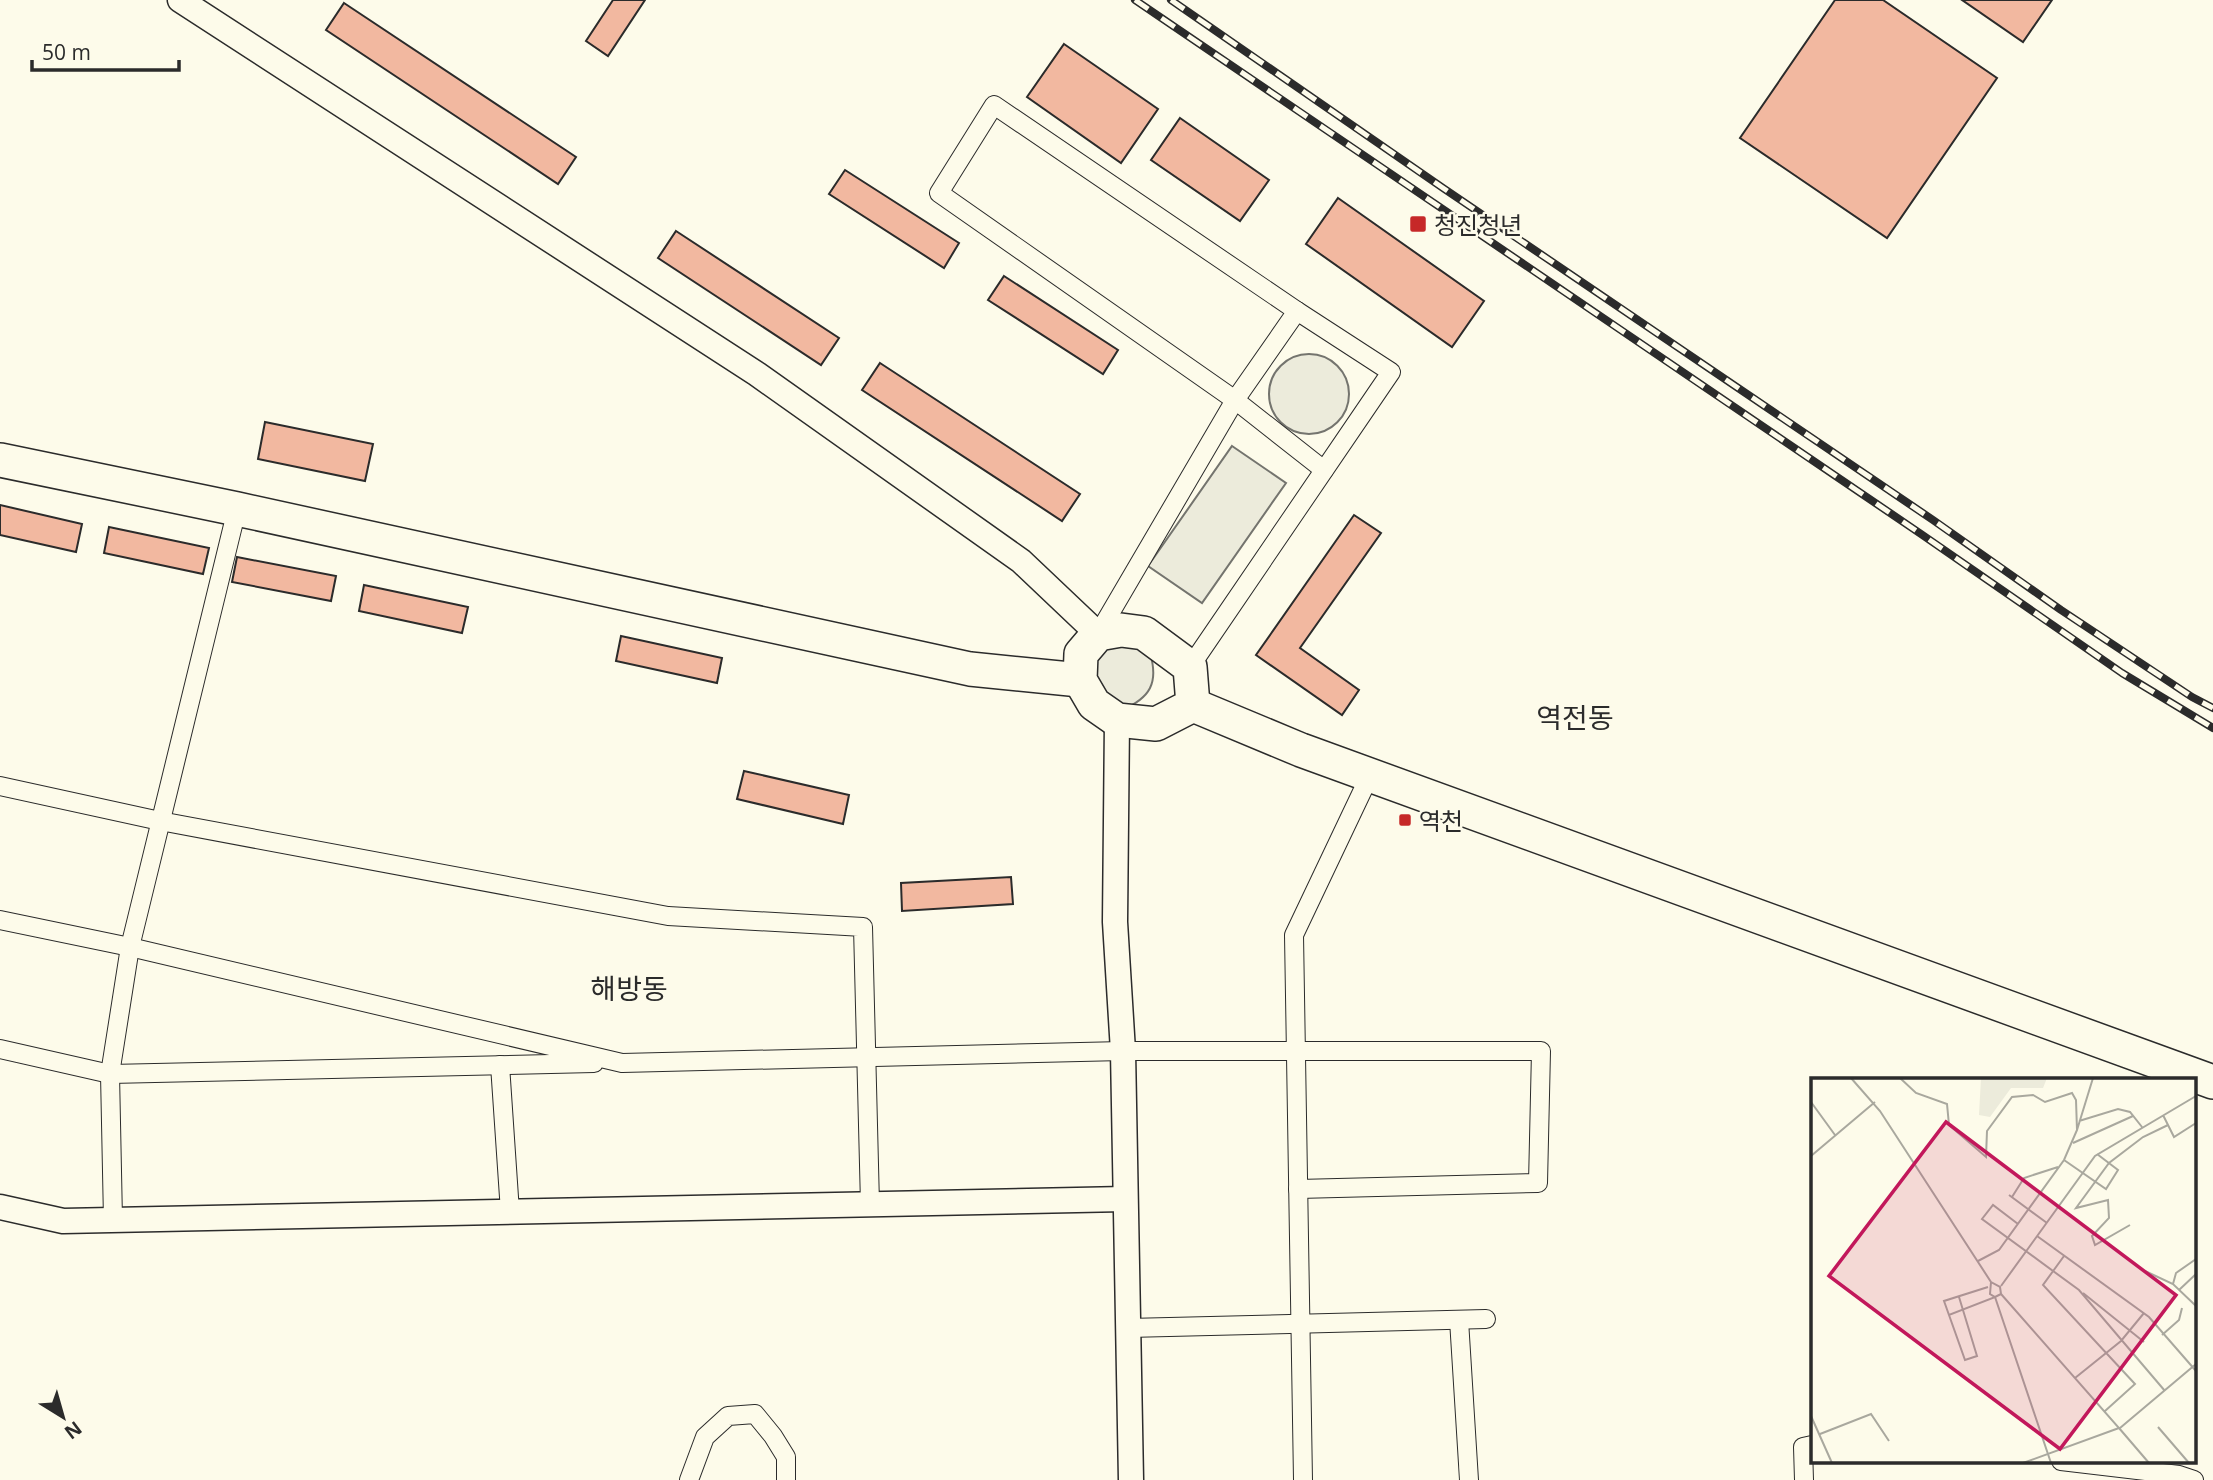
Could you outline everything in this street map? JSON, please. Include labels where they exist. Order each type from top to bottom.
[{"type":"highway","points":[[0,460],[970,669],[1080,680]]},
{"type":"highway","points":[[1193,705],[1190,667],[1144,633],[1121,630],[1098,634],[1081,654],[1080,680],[1094,704],[1117,720],[1156,724],[1193,705],[1301,750],[2213,1082]]},
{"type":"street","points":[[180,0],[757,374],[1021,561],[1098,634],[1235,400],[1297,311]]},
{"type":"street","points":[[1190,667],[1391,372],[994,105],[939,193],[1235,400],[1324,470]]},
{"type":"street","points":[[113,1220],[110,1074],[130,947],[237,509]]},
{"type":"street","points":[[1117,720],[1115,922],[1123,1051],[1131,1480]]},
{"type":"street","points":[[1303,1480],[1294,935],[1370,775]]},
{"type":"street","points":[[0,786],[160,821],[668,916],[863,927],[870,1204]]},
{"type":"street","points":[[0,920],[130,947],[622,1062]]},
{"type":"street","points":[[0,1049],[110,1074],[1123,1051],[1541,1051],[1538,1183],[1298,1189]]},
{"type":"street","points":[[500,1065],[510,1212]]},
{"type":"street","points":[[0,1207],[63,1221],[1125,1199]]},
{"type":"street","points":[[1128,1328],[1486,1319]]},
{"type":"street","points":[[1459,1320],[1469,1480]]},
{"type":"street","points":[[689,1480],[705,1437],[728,1416],[755,1414],[786,1457],[786,1480]]},
{"type":"street","points":[[1804,1480],[1803,1447],[1811,1446]]},
{"type":"street","points":[[2069,1462],[2179,1475],[2194,1480]]},
{"type":"shaded area","points":[[1309,354],[1324,357],[1337,366],[1346,379],[1349,394],[1346,409],[1337,422],[1324,431],[1309,434],[1294,431],[1281,422],[1272,409],[1269,394],[1272,379],[1281,366],[1294,357]]},
{"type":"shaded area","points":[[1232,446],[1286,483],[1202,603],[1148,566]]},
{"type":"shaded area","points":[[1111,631],[1150,653],[1153,664],[1152,681],[1146,695],[1122,710],[1075,662]]},
{"type":"building","points":[[613,0],[645,0],[608,56],[586,41]]},
{"type":"building","points":[[1835,0],[1883,0],[1997,78],[1887,238],[1740,138]]},
{"type":"building","points":[[1962,0],[2052,0],[2023,42]]},
{"type":"building","points":[[344,3],[576,157],[558,184],[326,30]]},
{"type":"building","points":[[1064,44],[1158,109],[1121,163],[1027,97]]},
{"type":"building","points":[[1180,118],[1269,180],[1240,221],[1151,160]]},
{"type":"building","points":[[845,170],[959,243],[944,268],[829,194]]},
{"type":"building","points":[[1338,198],[1484,301],[1452,347],[1306,244]]},
{"type":"building","points":[[676,231],[839,338],[821,365],[658,258]]},
{"type":"building","points":[[1004,276],[1118,350],[1103,374],[988,300]]},
{"type":"building","points":[[880,363],[1080,494],[1062,521],[862,390]]},
{"type":"building","points":[[265,422],[373,444],[365,481],[258,459]]},
{"type":"building","points":[[0,505],[82,524],[76,552],[0,535]]},
{"type":"building","points":[[1354,515],[1381,533],[1300,648],[1359,690],[1342,715],[1256,655]]},
{"type":"building","points":[[109,527],[209,548],[203,574],[104,553]]},
{"type":"building","points":[[237,557],[336,576],[331,601],[232,582]]},
{"type":"building","points":[[364,585],[468,607],[462,633],[359,611]]},
{"type":"building","points":[[621,636],[722,658],[717,683],[616,661]]},
{"type":"building","points":[[744,771],[849,795],[843,824],[737,799]]},
{"type":"building","points":[[1011,877],[1013,904],[902,911],[901,883]]},
{"type":"railway","points":[[1135,0],[2122,673],[2213,728]]},
{"type":"railway","points":[[1171,0],[2061,610],[2192,697],[2213,708]]},
{"type":"place","name":"청진청년","points":[[1418,224]]},
{"type":"place","name":"역천","points":[[1405,820]]},
{"type":"district","name":"역전동","points":[[1575,717]]},
{"type":"district","name":"해방동","points":[[629,988]]}]
